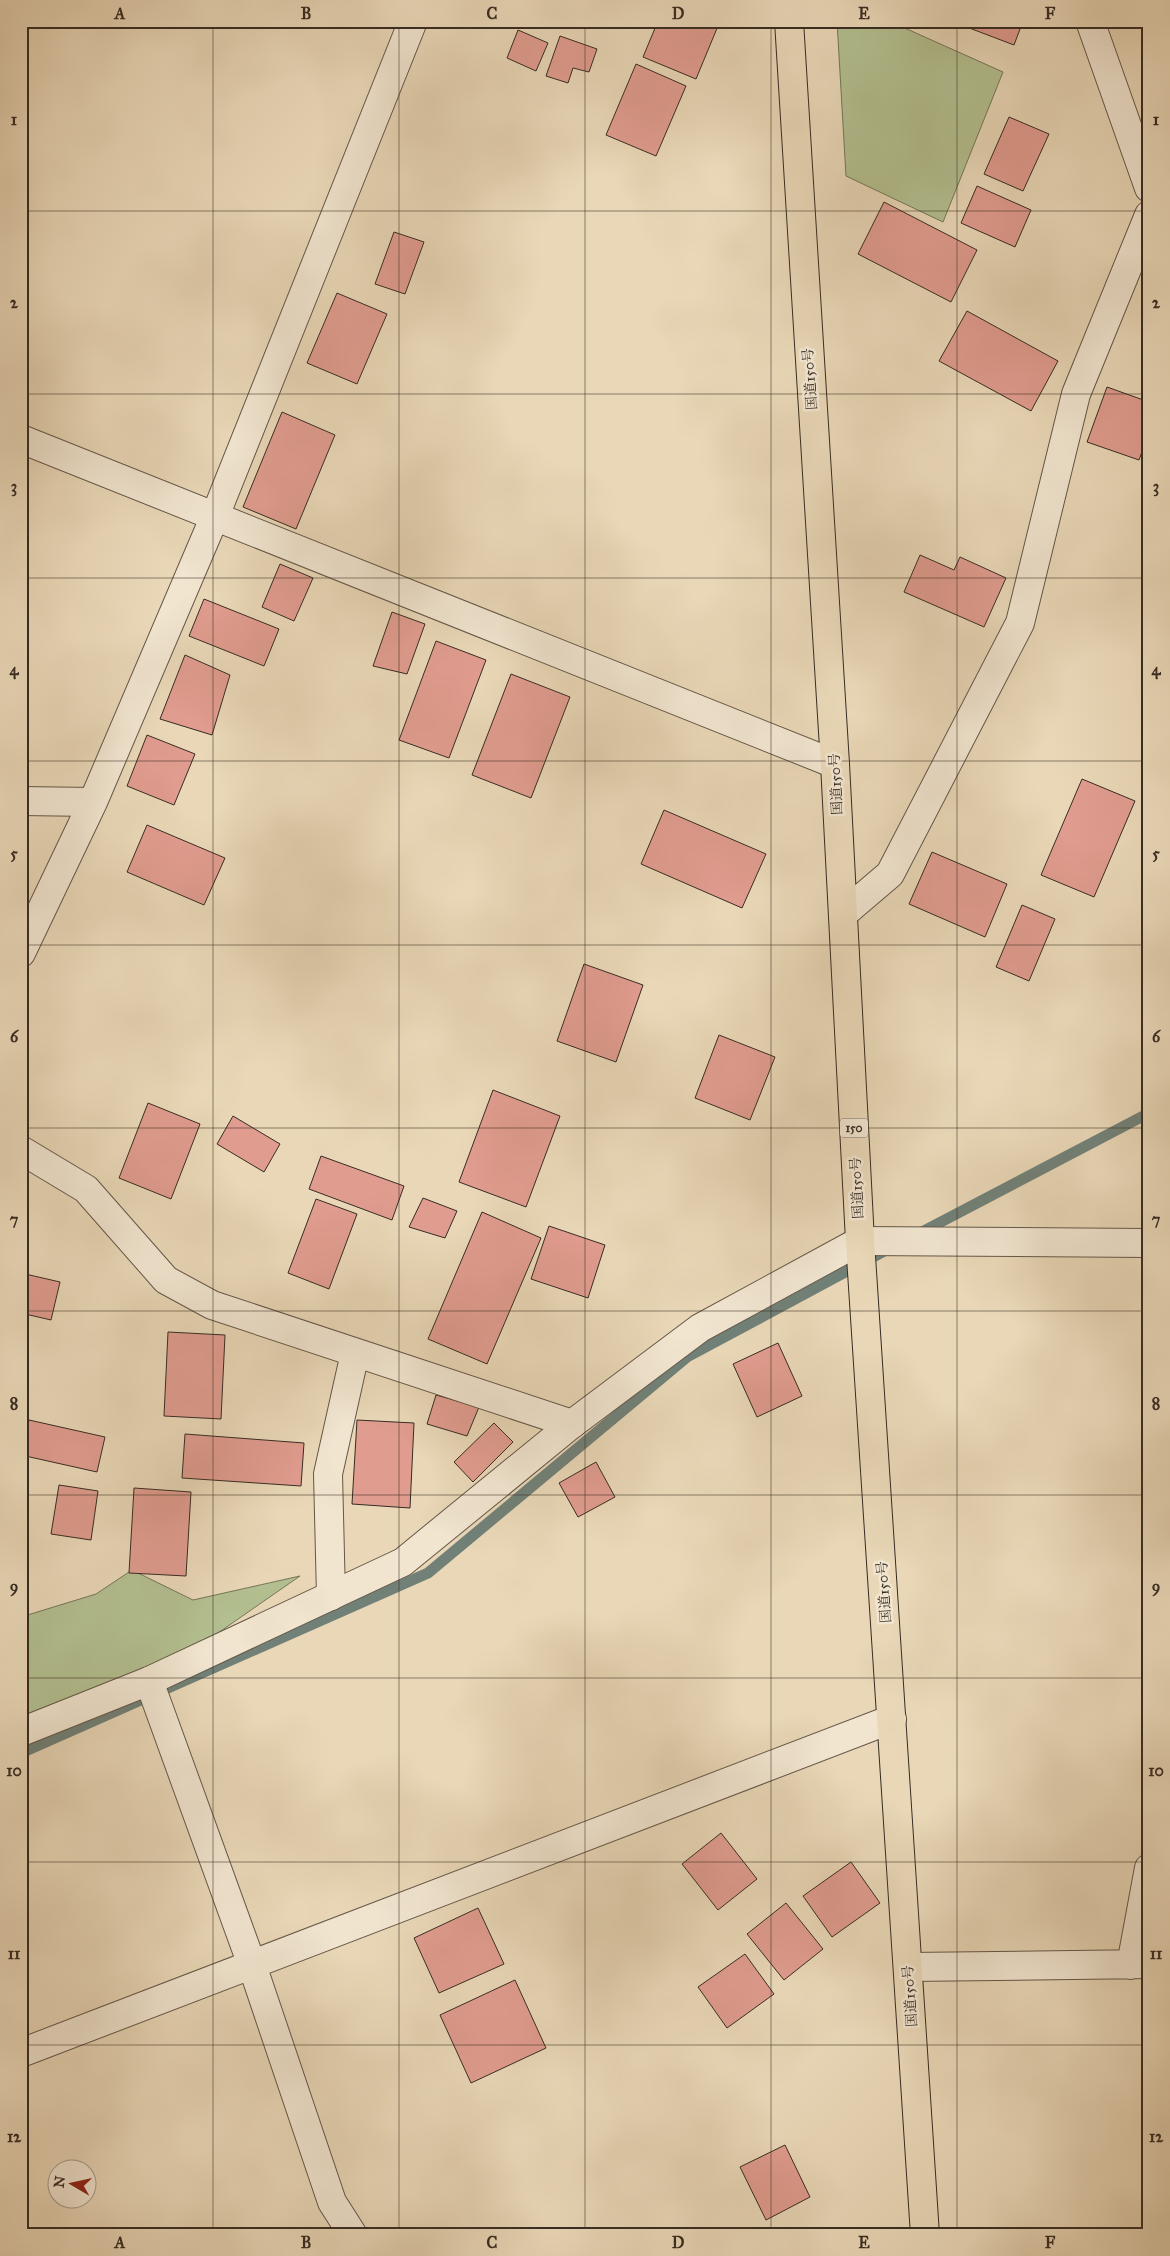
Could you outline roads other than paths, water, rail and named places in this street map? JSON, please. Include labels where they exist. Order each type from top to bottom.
[{"type":"highway","name":"国道150号","points":[[789,21],[835,764],[860,1241],[925,2235]]},
{"type":"street","points":[[21,953],[93,802],[214,516],[413,21]]},
{"type":"street","points":[[1090,21],[1149,188]]},
{"type":"street","points":[[843,914],[890,874],[1020,623],[1076,394],[1149,215]]},
{"type":"street","points":[[21,439],[835,764]]},
{"type":"street","points":[[21,801],[93,802]]},
{"type":"street","points":[[21,1150],[86,1189],[166,1280],[212,1305],[572,1424]]},
{"type":"street","points":[[21,1732],[150,1681],[403,1562],[572,1424],[700,1328],[860,1241],[1149,1243]]},
{"type":"street","points":[[331,1596],[328,1474],[355,1353]]},
{"type":"street","points":[[150,1681],[252,1964],[332,2202],[353,2235]]},
{"type":"street","points":[[21,2053],[892,1720]]},
{"type":"street","points":[[908,1967],[1140,1965],[1149,1868]]},
{"type":"waterway","points":[[916,1235],[1149,1113]]},
{"type":"waterway","points":[[21,1753],[428,1573],[687,1357],[890,1248]]}]
